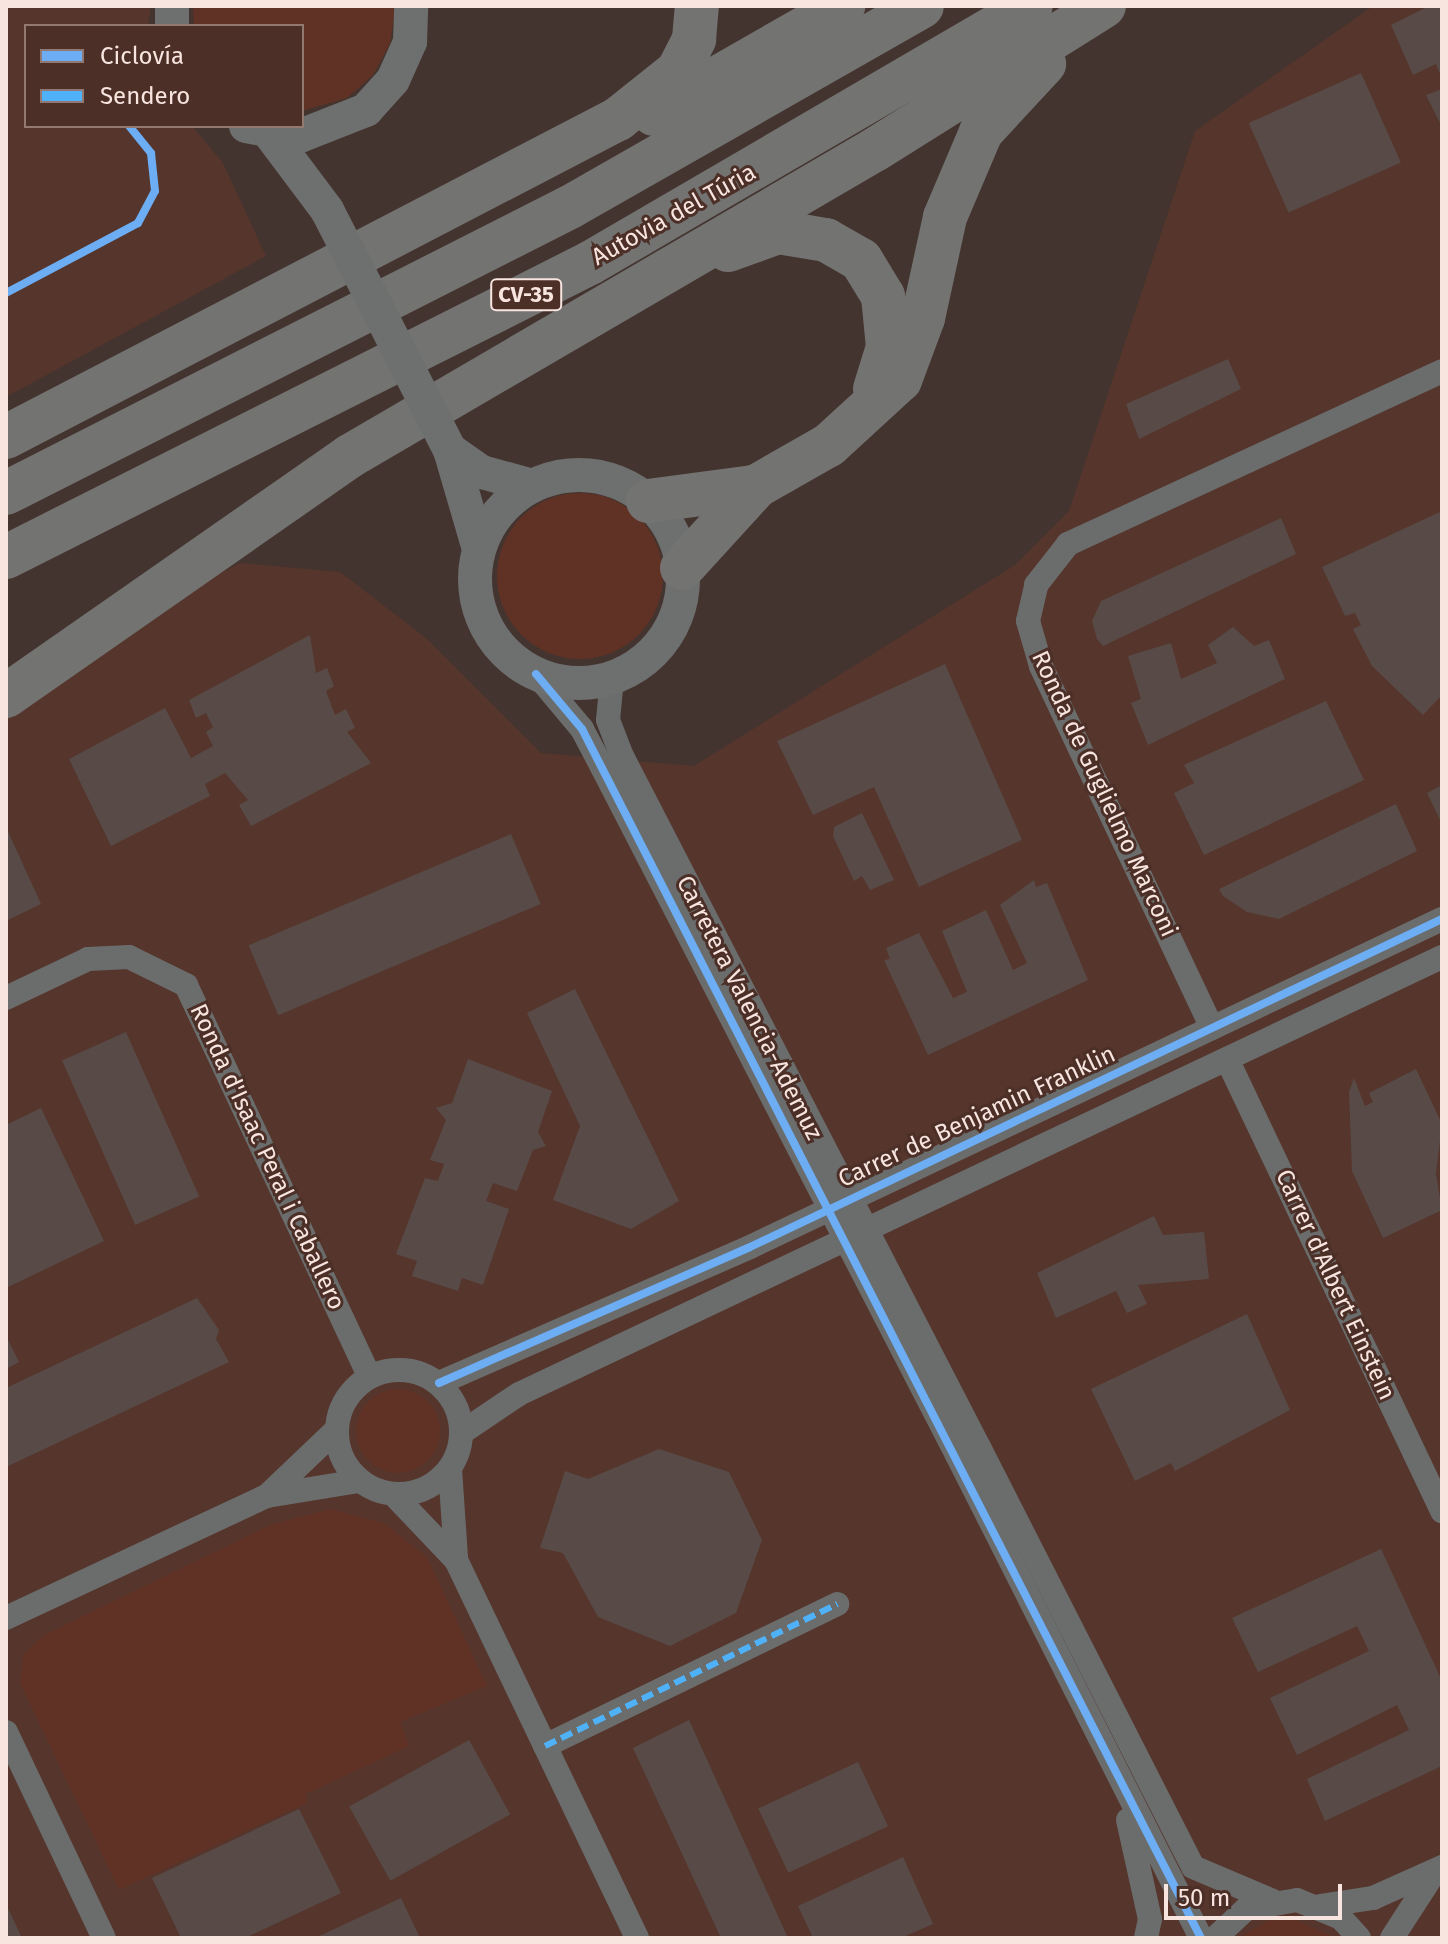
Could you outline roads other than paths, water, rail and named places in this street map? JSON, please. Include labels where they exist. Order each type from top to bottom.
[{"type":"highway","points":[[6,437],[618,119],[678,71],[694,39],[697,6]]},
{"type":"highway","points":[[416,225],[465,209],[647,119],[843,6]]},
{"type":"highway","name":"CV-35","points":[[6,493],[570,207],[922,6]]},
{"type":"highway","name":"Autovia del Túria","points":[[6,557],[590,263],[1031,6]]},
{"type":"highway","points":[[6,696],[350,456],[661,275],[1104,6]]},
{"type":"highway","points":[[682,568],[757,486],[867,414],[900,380],[923,318],[945,217],[981,132],[1029,74],[1117,6]]},
{"type":"highway","points":[[661,275],[778,232],[826,240],[861,260],[883,296],[888,347],[867,414]]},
{"type":"highway","points":[[648,501],[701,500],[757,486]]},
{"type":"street","points":[[258,130],[330,130],[366,110],[393,80],[410,42],[411,6]]},
{"type":"street","points":[[258,130],[327,210],[450,450],[479,549],[477,594],[491,635],[536,674],[561,682],[612,678],[643,661],[666,635],[680,603],[682,568],[665,520],[648,501],[593,475],[532,486],[508,502],[479,549]]},
{"type":"street","points":[[327,210],[321,165],[330,130]]},
{"type":"street","name":"Ronda de Guglielmo Marconi","points":[[1212,1028],[1041,666],[1028,621],[1036,585],[1068,544],[1442,371]]},
{"type":"street","points":[[450,450],[482,472],[532,486]]},
{"type":"street","name":"Carretera Valencia-Ademuz","points":[[536,674],[612,761],[968,1451]]},
{"type":"street","name":"Carretera Valencia-Ademuz","points":[[612,678],[608,720],[612,761]]},
{"type":"street","name":"Carrer de Benjamin Franklin","points":[[439,1383],[750,1247],[1442,919]]},
{"type":"street","name":"Ronda d'Isaac Peral i Caballero","points":[[6,998],[88,959],[129,957],[186,985],[370,1377]]},
{"type":"street","points":[[456,1560],[450,1469],[461,1433],[519,1394],[1442,957]]},
{"type":"street","name":"Carrer d'Albert Einstein","points":[[1227,1059],[1442,1511]]},
{"type":"street","points":[[267,1496],[336,1430],[346,1399],[370,1377],[405,1369],[439,1383],[461,1433]]},
{"type":"street","points":[[336,1430],[359,1481]]},
{"type":"street","points":[[968,1451],[1121,1791],[1201,1938]]},
{"type":"street","points":[[968,1451],[1193,1867],[1273,1901],[1320,1906],[1373,1898],[1439,1869]]},
{"type":"street","points":[[394,1495],[415,1492],[450,1469]]},
{"type":"street","points":[[6,1618],[267,1496],[359,1481],[394,1495],[456,1560],[637,1938]]},
{"type":"street","points":[[545,1746],[837,1604]]},
{"type":"street","points":[[6,1732],[104,1938]]},
{"type":"street","points":[[1121,1791],[1150,1919],[1146,1938]]},
{"type":"street","points":[[1392,1938],[1439,1869]]},
{"type":"street","points":[[1215,1938],[1246,1909],[1273,1901]]},
{"type":"street","points":[[1320,1906],[1359,1938]]}]
